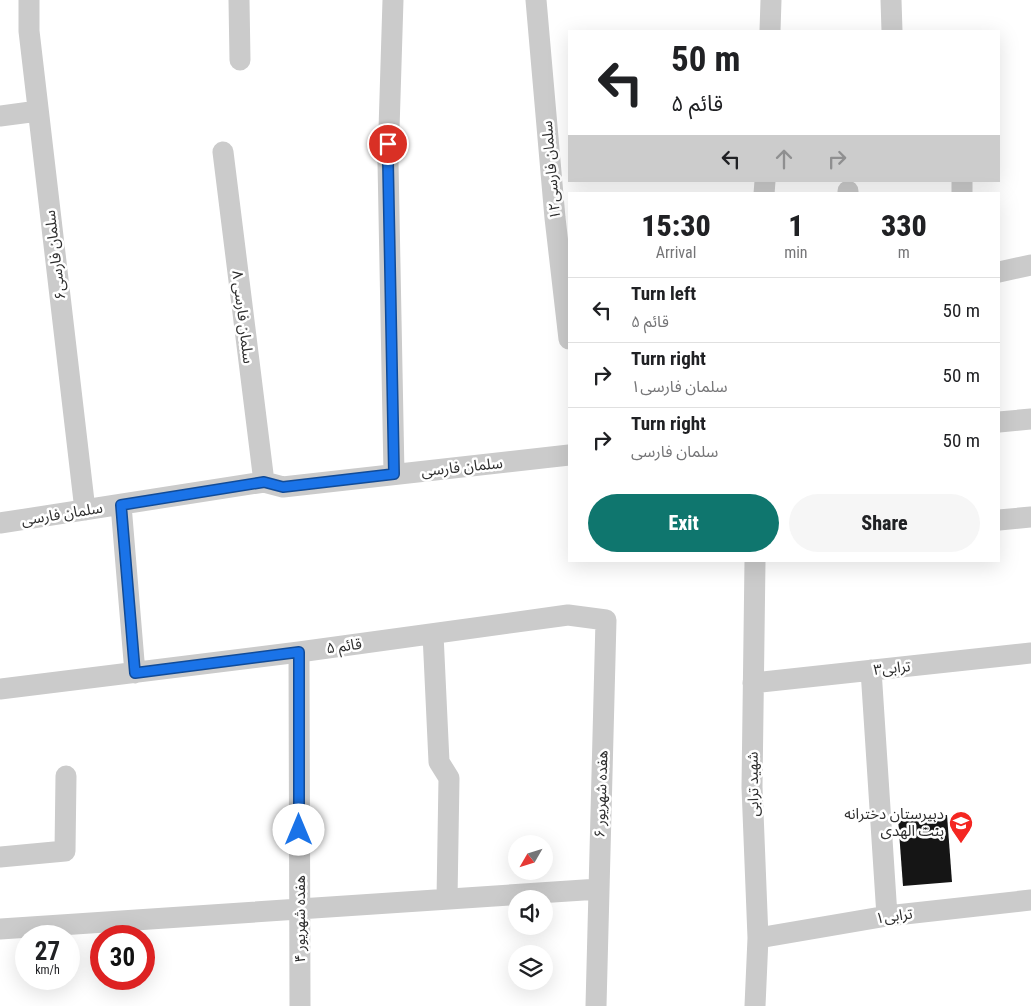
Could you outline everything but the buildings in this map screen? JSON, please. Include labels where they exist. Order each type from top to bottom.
[{"type":"street","name":"سلمان فارسی۶","points":[[29,0],[29,31],[85,510]]},
{"type":"street","points":[[239,0],[240,60]]},
{"type":"street","points":[[393,0],[388,162],[394,474]]},
{"type":"street","name":"سلمان فارسی۱۲","points":[[536,0],[555,218],[568,330]]},
{"type":"street","points":[[770,30],[771,0]]},
{"type":"street","points":[[891,0],[892,30]]},
{"type":"street","points":[[0,116],[38,111]]},
{"type":"street","name":"سلمان فارسی ۸","points":[[223,152],[264,482]]},
{"type":"street","points":[[1000,272],[1031,265]]},
{"type":"street","points":[[1000,422],[1031,419]]},
{"type":"street","name":"سلمان فارسی","points":[[0,524],[264,482],[283,487],[568,455]]},
{"type":"street","points":[[121,505],[135,673]]},
{"type":"street","points":[[1000,520],[1031,517]]},
{"type":"street","name":"شهید ترابی","points":[[755,562],[752,787],[758,938],[755,1006]]},
{"type":"street","name":"قائم ۵","points":[[0,689],[299,652],[568,615]]},
{"type":"street","name":"هفده شهریور ۶","points":[[568,615],[606,620],[596,1006]]},
{"type":"street","points":[[433,634],[439,762],[449,778],[447,900]]},
{"type":"street","name":"هفده شهریور ۴","points":[[299,652],[300,1006]]},
{"type":"street","name":"ترابی۳","points":[[753,683],[1031,653]]},
{"type":"street","points":[[871,670],[888,916]]},
{"type":"street","points":[[0,857],[64,851],[66,776]]},
{"type":"street","points":[[0,929],[599,889]]},
{"type":"street","name":"ترابی۱","points":[[758,938],[888,916],[1031,900]]},
{"type":"place","name":"دبیرستان دخترانه بنت الهدی","points":[[961,844]]},
{"type":"route","points":[[299,830],[299,652],[135,673],[121,505],[264,482],[283,487],[394,474],[388,144]]}]
